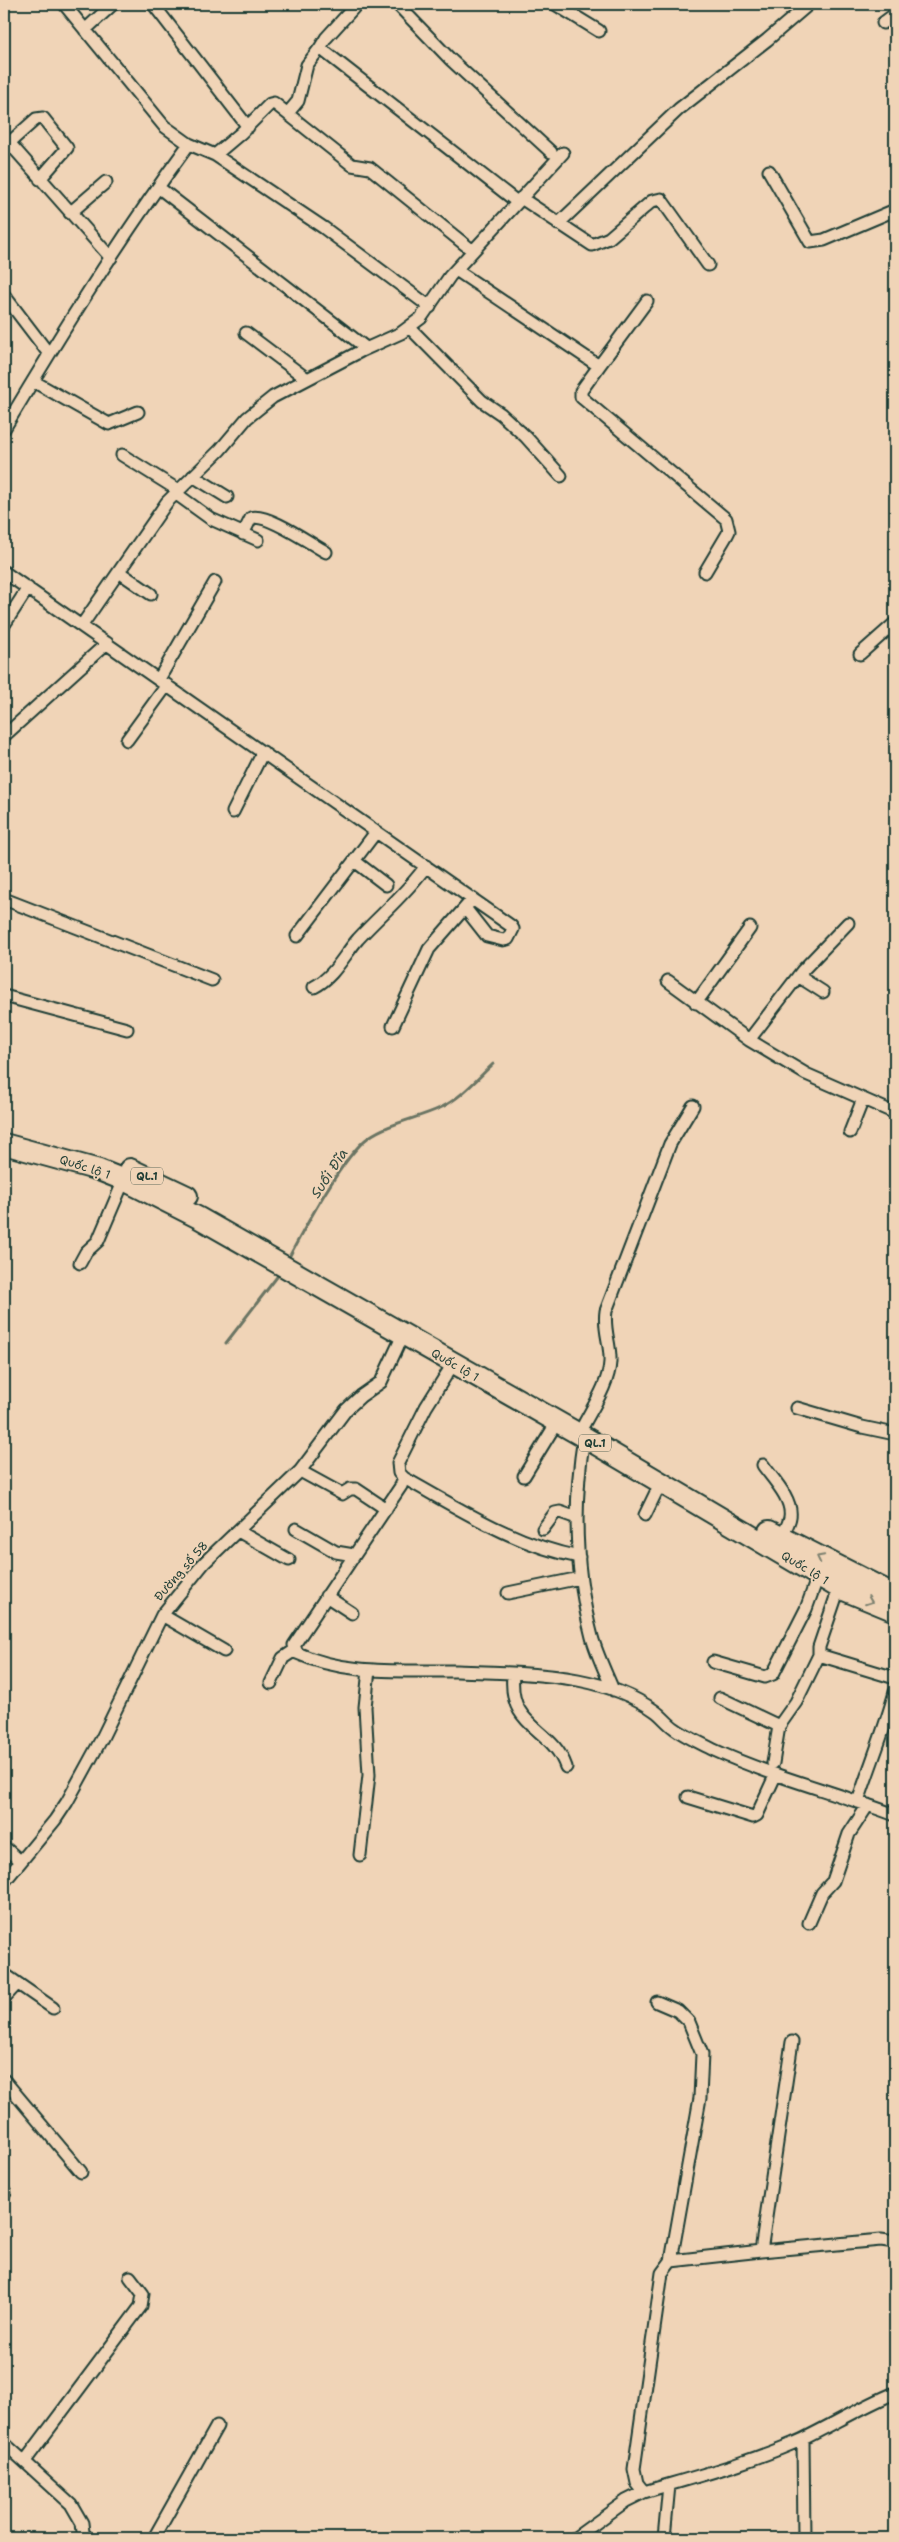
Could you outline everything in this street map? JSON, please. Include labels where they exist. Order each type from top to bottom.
[{"type":"highway","name":"Quốc lộ 1","points":[[4,1131],[97,1155],[159,1181],[276,1255]]},
{"type":"highway","name":"Quốc lộ 1","points":[[4,1144],[79,1163],[124,1180],[276,1255],[584,1431],[781,1538],[895,1595]]},
{"type":"highway","name":"Quốc lộ 1","points":[[298,1267],[403,1335],[453,1364],[557,1422],[584,1431],[661,1482],[818,1576],[839,1588],[895,1611]]},
{"type":"street","points":[[64,4],[155,116],[189,144],[215,155],[324,228],[430,307]]},
{"type":"street","points":[[85,30],[113,4]]},
{"type":"street","points":[[153,4],[248,127]]},
{"type":"street","points":[[288,113],[298,101],[307,65],[326,38],[357,4]]},
{"type":"street","points":[[82,626],[177,492],[220,450],[257,408],[366,348],[410,328],[430,307],[456,270],[519,200],[557,152],[451,60],[397,4]]},
{"type":"street","points":[[556,4],[599,31]]},
{"type":"street","points":[[558,224],[679,109],[767,40],[809,4]]},
{"type":"street","points":[[883,22],[895,14]]},
{"type":"street","points":[[320,48],[519,200],[587,243],[598,244],[624,227],[652,201],[661,199],[708,265]]},
{"type":"street","points":[[215,155],[248,127],[270,104],[278,105],[352,165],[367,166],[473,251]]},
{"type":"street","points":[[40,180],[66,148],[43,118],[36,119],[6,140],[40,180],[111,258]]},
{"type":"street","points":[[4,429],[32,381],[111,258],[189,144]]},
{"type":"street","points":[[769,171],[810,242],[824,240],[895,210]]},
{"type":"street","points":[[70,213],[106,182]]},
{"type":"street","points":[[158,187],[366,348]]},
{"type":"street","points":[[456,270],[599,366]]},
{"type":"street","points":[[4,295],[49,354]]},
{"type":"street","points":[[647,302],[580,391],[581,397],[726,519],[728,535],[705,572]]},
{"type":"street","points":[[410,328],[482,401],[501,414],[526,437],[561,476]]},
{"type":"street","points":[[246,333],[307,379]]},
{"type":"street","points":[[32,381],[109,424],[138,412]]},
{"type":"street","points":[[122,455],[177,492],[211,519],[258,540]]},
{"type":"street","points":[[193,476],[227,497]]},
{"type":"street","points":[[243,534],[251,518],[259,517],[277,524],[326,552]]},
{"type":"street","points":[[4,572],[426,866],[469,904],[429,949],[393,1026]]},
{"type":"street","points":[[119,572],[151,594]]},
{"type":"street","points":[[127,740],[163,682],[215,582]]},
{"type":"street","points":[[4,625],[28,588]]},
{"type":"street","points":[[860,654],[895,623]]},
{"type":"street","points":[[4,736],[107,643]]},
{"type":"street","points":[[234,812],[263,752]]},
{"type":"street","points":[[297,936],[356,862],[376,832]]},
{"type":"street","points":[[356,862],[386,885]]},
{"type":"street","points":[[314,987],[326,980],[359,938],[403,895],[426,866]]},
{"type":"street","points":[[4,899],[212,980]]},
{"type":"street","points":[[749,1040],[798,976],[848,923]]},
{"type":"street","points":[[696,1003],[750,928]]},
{"type":"street","points":[[798,976],[823,992]]},
{"type":"street","points":[[668,981],[749,1040],[806,1074],[895,1114]]},
{"type":"street","points":[[4,996],[127,1029]]},
{"type":"street","points":[[850,1132],[863,1100]]},
{"type":"street","points":[[613,1690],[592,1639],[580,1578],[577,1479],[584,1431],[609,1372],[610,1355],[604,1327],[606,1310],[670,1144],[693,1106]]},
{"type":"street","points":[[80,1264],[86,1252],[98,1241],[124,1180]]},
{"type":"street","name":"Đường số 58","points":[[4,1882],[55,1820],[67,1802],[102,1738],[162,1615],[194,1574],[300,1471],[346,1410],[361,1396],[381,1382],[403,1335]]},
{"type":"street","points":[[453,1364],[426,1407],[398,1464],[400,1473],[404,1478],[504,1532],[546,1550],[579,1557]]},
{"type":"street","points":[[796,1408],[862,1427],[895,1434]]},
{"type":"street","points":[[524,1476],[557,1422]]},
{"type":"street","points":[[763,1466],[779,1488],[790,1510],[790,1520],[781,1538]]},
{"type":"street","points":[[300,1471],[342,1494],[352,1488],[356,1489],[386,1509]]},
{"type":"street","points":[[404,1478],[386,1509],[294,1645],[297,1653],[323,1664],[369,1670],[458,1671],[577,1680],[613,1690],[655,1711],[687,1736],[775,1776],[863,1803],[895,1815]]},
{"type":"street","points":[[645,1515],[661,1482]]},
{"type":"street","points":[[543,1529],[557,1512],[577,1518]]},
{"type":"street","points":[[296,1528],[336,1552],[354,1555]]},
{"type":"street","points":[[238,1531],[288,1560]]},
{"type":"street","points":[[713,1662],[766,1677],[773,1674],[806,1608],[818,1576]]},
{"type":"street","points":[[508,1593],[580,1578]]},
{"type":"street","points":[[773,1762],[780,1726],[796,1702],[819,1655],[819,1647],[839,1588]]},
{"type":"street","points":[[326,1596],[352,1613]]},
{"type":"street","points":[[162,1615],[224,1651]]},
{"type":"street","points":[[271,1683],[283,1658],[295,1650]]},
{"type":"street","points":[[819,1655],[895,1678]]},
{"type":"street","points":[[360,1855],[369,1775],[365,1707],[369,1670]]},
{"type":"street","points":[[513,1675],[514,1704],[537,1732],[551,1742],[561,1754],[566,1767]]},
{"type":"street","points":[[810,1923],[822,1893],[833,1881],[849,1834],[863,1803],[879,1738],[887,1722],[895,1692]]},
{"type":"street","points":[[720,1698],[780,1726]]},
{"type":"street","points":[[688,1797],[753,1817],[757,1816],[775,1776]]},
{"type":"street","points":[[4,1847],[20,1861]]},
{"type":"street","points":[[4,1974],[52,2008]]},
{"type":"street","points":[[4,1998],[17,1984]]},
{"type":"street","points":[[644,2492],[637,2483],[634,2469],[662,2273],[671,2261],[700,2098],[702,2054],[689,2022],[678,2011],[657,2002]]},
{"type":"street","points":[[761,2251],[792,2042]]},
{"type":"street","points":[[4,2080],[81,2172]]},
{"type":"street","points":[[671,2261],[881,2240],[895,2242]]},
{"type":"street","points":[[25,2461],[141,2306],[143,2294],[130,2277]]},
{"type":"street","points":[[575,2538],[626,2501],[644,2492],[738,2465],[803,2439],[873,2402],[895,2393]]},
{"type":"street","points":[[154,2538],[217,2426]]},
{"type":"street","points":[[803,2439],[804,2538]]},
{"type":"street","points":[[4,2443],[71,2504],[82,2523],[83,2536]]},
{"type":"street","points":[[664,2538],[669,2485]]},
{"type":"waterway","name":"Suối Đĩa","points":[[287,1261],[324,1194],[359,1146],[377,1132],[432,1112],[448,1104],[493,1064]]},
{"type":"waterway","name":"Suối Đĩa","points":[[226,1343],[280,1273]]}]
